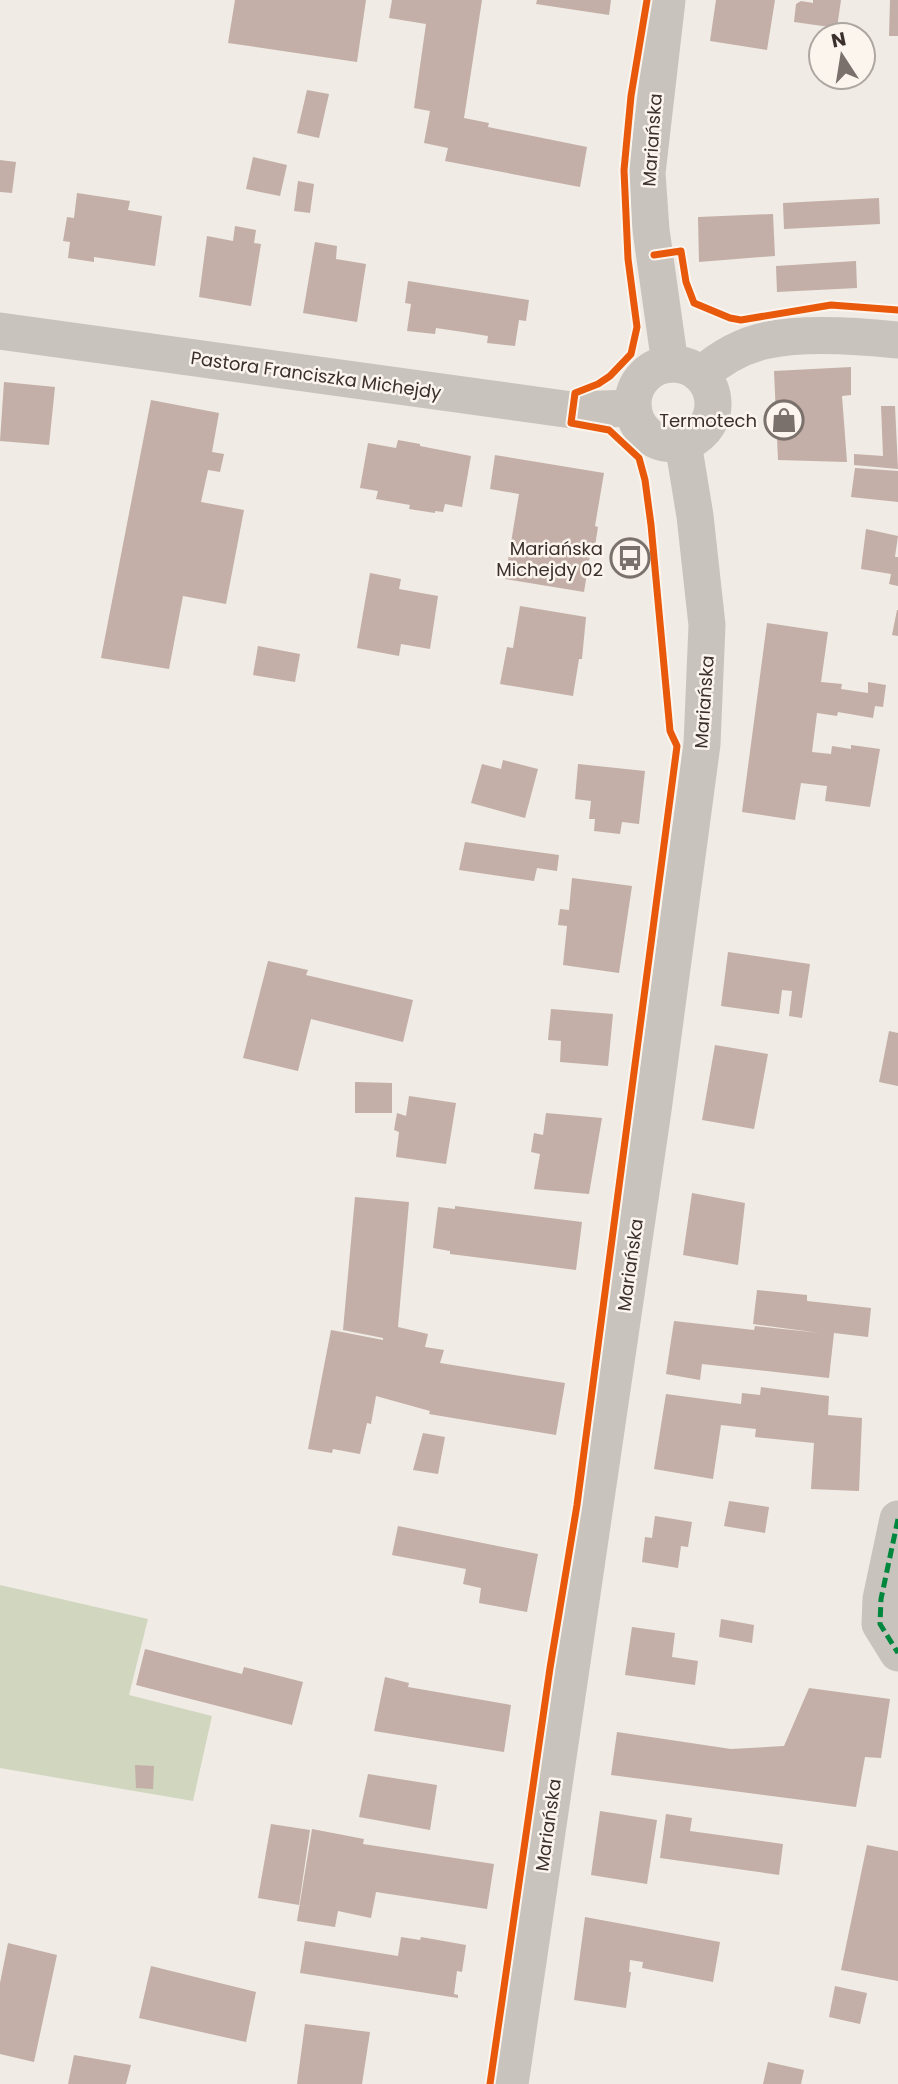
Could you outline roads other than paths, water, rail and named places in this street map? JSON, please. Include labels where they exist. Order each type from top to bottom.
[{"type":"street","name":"Mariańska","points":[[667,0],[647,173],[651,230],[686,369]]},
{"type":"street","name":"Pastora Franciszka Michejdy","points":[[0,331],[559,408],[595,411],[633,408]]},
{"type":"street","points":[[686,369],[712,392],[713,411],[701,434],[683,443],[660,442],[647,435],[637,423],[633,408],[634,394],[644,375],[656,367],[686,369],[768,340],[820,337],[898,340]]},
{"type":"street","name":"Mariańska","points":[[510,2084],[653,1110],[702,744],[707,625],[695,516],[683,443]]},
{"type":"street","points":[[898,1520],[881,1599],[880,1624],[898,1653]]},
{"type":"place","name":"Termotech","points":[[784,420]]},
{"type":"place","name":"Mariańska Michejdy 02","points":[[630,558]]}]
